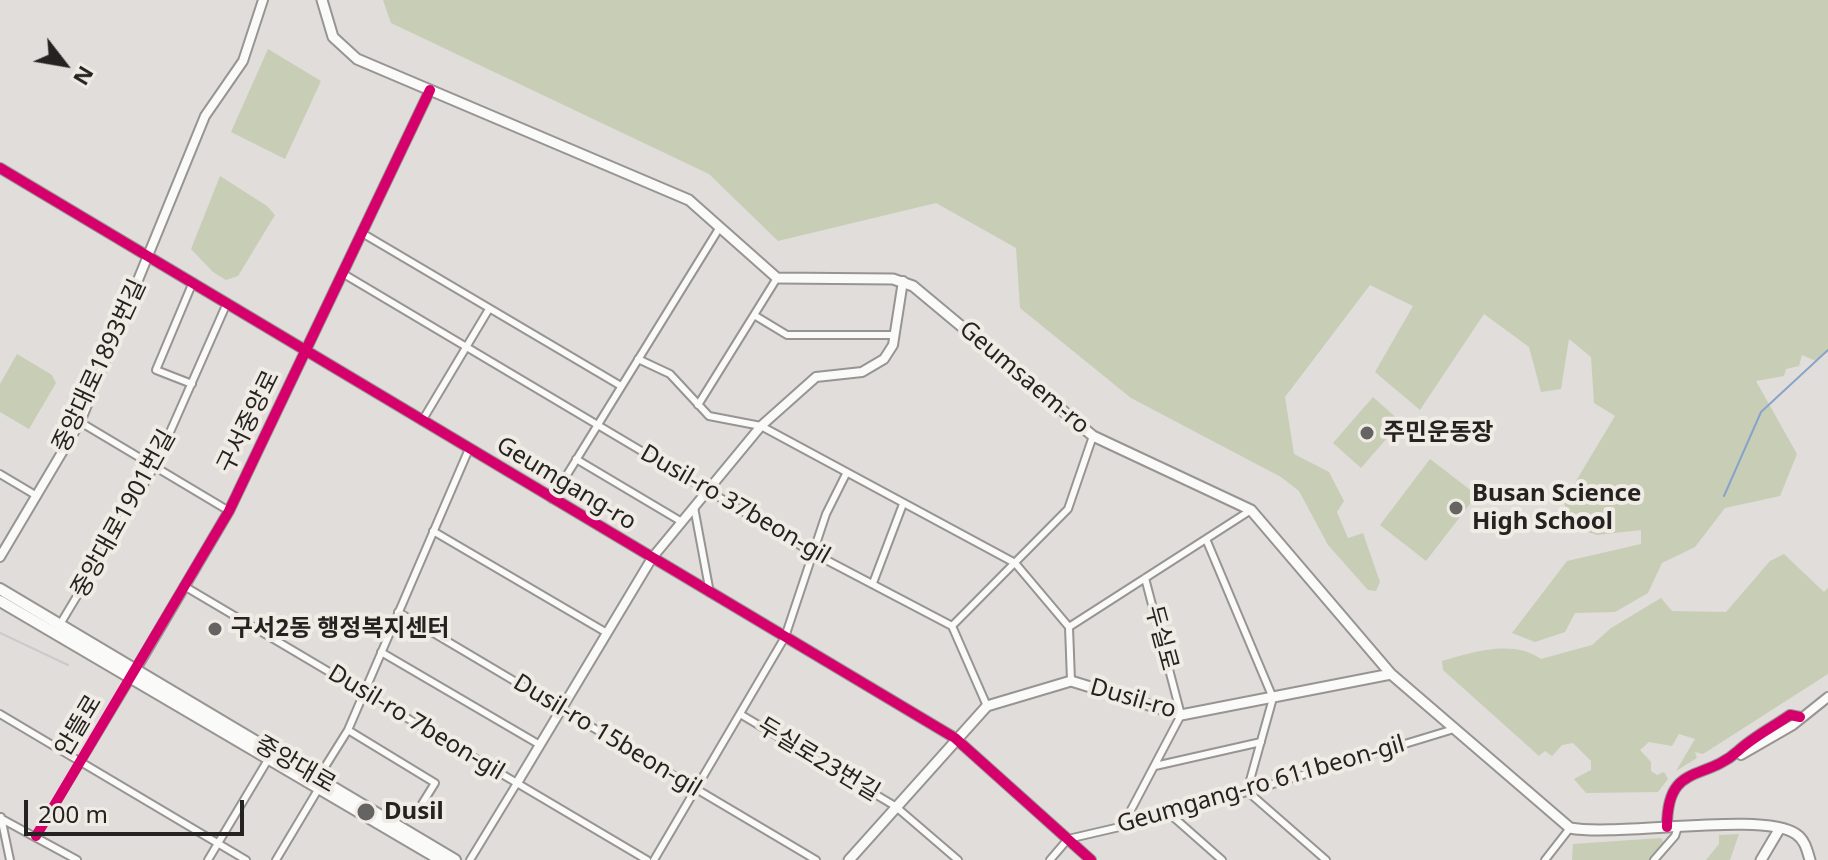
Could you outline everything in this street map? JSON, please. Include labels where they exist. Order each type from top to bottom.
[{"type":"main road","points":[[322,0],[333,37],[347,52],[679,195],[721,226],[777,278],[903,281]]},
{"type":"main road","name":"Geumsaem-ro","points":[[903,281],[1093,436],[1251,510],[1391,674],[1570,828]]},
{"type":"main road","points":[[0,589],[57,630]]},
{"type":"main road","points":[[0,601],[133,674],[269,758],[319,783],[441,860]]},
{"type":"main road","name":"중앙대로","points":[[133,674],[455,860]]},
{"type":"main road","name":"Dusil-ro","points":[[849,860],[955,738],[987,706],[1071,681],[1181,715],[1391,674]]},
{"type":"main road","points":[[1570,828],[1747,824],[1780,828],[1794,832],[1805,844],[1810,860]]},
{"type":"main road","points":[[1761,860],[1780,828]]},
{"type":"street","name":"중앙대로1893번길","points":[[0,557],[80,422],[150,257],[205,116],[243,61],[263,0]]},
{"type":"street","name":"구서중앙로","points":[[133,674],[229,511],[430,90]]},
{"type":"street","name":"Geumgang-ro","points":[[0,168],[955,738],[1091,860]]},
{"type":"street","points":[[552,499],[721,226]]},
{"type":"street","points":[[362,233],[621,386]]},
{"type":"street","name":"Dusil-ro 37beon-gil","points":[[342,273],[813,553],[952,626]]},
{"type":"street","points":[[698,405],[777,278]]},
{"type":"street","points":[[470,860],[652,558],[761,426],[816,377],[862,372],[884,359],[895,335],[903,281]]},
{"type":"street","points":[[192,384],[156,370],[193,282]]},
{"type":"street","name":"중앙대로1901번길","points":[[57,630],[155,466],[227,303]]},
{"type":"street","points":[[422,421],[489,309]]},
{"type":"street","points":[[754,315],[787,335],[895,335]]},
{"type":"street","points":[[638,359],[670,374],[709,416],[761,426],[1015,563],[1069,627],[1071,681]]},
{"type":"street","points":[[80,422],[229,511]]},
{"type":"street","points":[[987,706],[952,626],[1068,509],[1093,436]]},
{"type":"street","points":[[276,860],[348,730],[469,449]]},
{"type":"street","points":[[576,459],[682,522]]},
{"type":"street","points":[[0,474],[37,496]]},
{"type":"street","points":[[654,860],[785,637],[826,514],[846,474]]},
{"type":"street","points":[[873,583],[903,504]]},
{"type":"street","points":[[694,507],[710,593]]},
{"type":"street","points":[[1069,627],[1251,510]]},
{"type":"street","points":[[433,531],[607,633]]},
{"type":"street","points":[[1206,539],[1273,698],[1247,791],[1326,860]]},
{"type":"street","name":"두실로","points":[[1145,578],[1181,715]]},
{"type":"street","name":"Dusil-ro 7beon-gil","points":[[184,586],[647,860]]},
{"type":"street","name":"Dusil-ro 15beon-gil","points":[[398,612],[816,860]]},
{"type":"street","points":[[381,652],[540,745]]},
{"type":"street","name":"안뜰로","points":[[36,836],[133,674]]},
{"type":"street","points":[[1654,860],[1675,836],[1667,804],[1675,788],[1691,775],[1828,697]]},
{"type":"street","points":[[0,714],[246,860]]},
{"type":"street","name":"두실로23번길","points":[[740,714],[895,806],[958,860]]},
{"type":"street","points":[[1122,827],[1181,715]]},
{"type":"street","points":[[1738,751],[1741,755],[1793,725],[1798,716]]},
{"type":"street","name":"Geumgang-ro 611beon-gil","points":[[1068,839],[1171,815],[1454,729]]},
{"type":"street","points":[[348,730],[435,783],[417,812]]},
{"type":"street","points":[[1154,766],[1261,742]]},
{"type":"street","points":[[208,860],[269,758]]},
{"type":"street","points":[[1171,815],[1222,860]]},
{"type":"street","points":[[0,816],[77,860]]},
{"type":"street","points":[[0,816],[10,860]]},
{"type":"street","points":[[1545,860],[1570,828]]},
{"type":"street","points":[[1050,860],[1068,839]]},
{"type":"green space","points":[[383,0],[1828,0],[1828,352],[1816,361],[1802,355],[1799,366],[1786,369],[1784,376],[1756,381],[1797,454],[1780,496],[1725,508],[1695,547],[1662,563],[1648,593],[1615,612],[1575,613],[1565,632],[1535,642],[1512,633],[1567,561],[1641,544],[1641,530],[1597,535],[1569,526],[1564,501],[1615,416],[1594,403],[1591,357],[1569,339],[1561,389],[1541,392],[1529,347],[1484,314],[1420,410],[1375,372],[1413,306],[1370,285],[1285,397],[1294,454],[1329,472],[1344,501],[1337,512],[1348,538],[1363,533],[1380,582],[1376,591],[1368,590],[1328,545],[1299,491],[1281,477],[1131,398],[1020,308],[1016,248],[936,203],[778,241],[709,174],[391,23]]},
{"type":"green space","points":[[268,49],[321,81],[285,159],[231,132]]},
{"type":"green space","points":[[220,176],[267,206],[275,215],[238,276],[226,280],[213,272],[191,249]]},
{"type":"green space","points":[[17,354],[52,375],[56,383],[29,429],[0,412],[0,384]]},
{"type":"green space","name":"주민운동장","points":[[1373,397],[1401,422],[1361,468],[1333,443]]},
{"type":"green space","points":[[1430,459],[1477,495],[1426,561],[1380,525]]},
{"type":"green space","points":[[1784,554],[1824,592],[1828,588],[1828,674],[1703,754],[1695,752],[1697,758],[1676,771],[1695,739],[1679,734],[1672,746],[1649,742],[1640,750],[1651,762],[1651,771],[1657,775],[1664,772],[1668,779],[1658,792],[1586,793],[1574,779],[1591,770],[1591,761],[1573,743],[1562,745],[1552,756],[1545,751],[1539,756],[1443,670],[1442,661],[1479,651],[1505,648],[1530,653],[1541,659],[1592,645],[1611,628],[1661,598],[1672,611],[1726,612],[1770,561]]},
{"type":"green space","points":[[1739,834],[1730,860],[1706,860],[1719,844],[1719,835]]},
{"type":"green space","points":[[1661,838],[1664,843],[1649,860],[1572,860],[1573,844]]},
{"type":"waterway","points":[[1724,496],[1761,412],[1828,350]]},
{"type":"railway","points":[[0,633],[68,665]]},
{"type":"cycle path","points":[[36,836],[229,511],[430,90]]},
{"type":"cycle path","points":[[0,168],[955,738],[1091,860]]},
{"type":"cycle path","points":[[1667,827],[1673,792],[1680,783],[1725,760],[1790,715],[1800,717]]},
{"type":"place","name":"주민운동장","points":[[1367,433]]},
{"type":"place","name":"Busan Science High School","points":[[1456,508]]},
{"type":"place","name":"구서2동 행정복지센터","points":[[215,629]]},
{"type":"place","name":"Dusil","points":[[366,812]]}]
